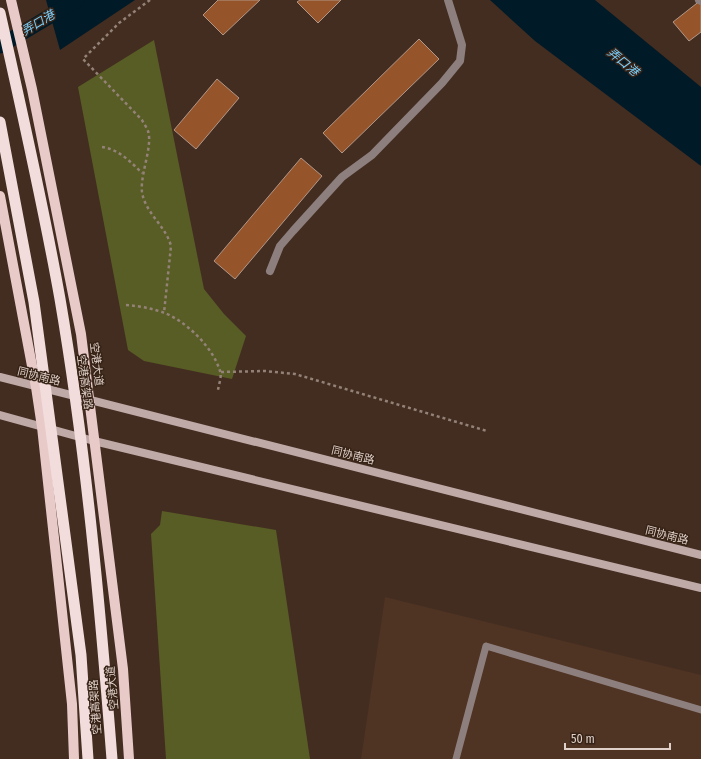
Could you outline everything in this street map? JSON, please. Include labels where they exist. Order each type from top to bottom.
[{"type":"highway","name":"空港高架路","points":[[0,13],[24,119],[61,307],[86,476],[104,656],[112,759]]},
{"type":"highway","name":"空港高架路","points":[[0,122],[39,333],[81,655],[88,759]]},
{"type":"main road","name":"空港大道","points":[[12,1],[32,89],[81,334],[122,669],[129,759]]},
{"type":"main road","points":[[0,196],[36,387],[42,427],[72,704],[74,759]]},
{"type":"main road","name":"同协南路","points":[[0,377],[701,555]]},
{"type":"main road","points":[[0,415],[94,441],[701,588]]},
{"type":"street","points":[[270,271],[280,246],[293,231],[342,177],[372,154],[442,83],[460,61],[462,45],[448,0]]},
{"type":"lane","points":[[456,759],[486,646],[701,710]]},
{"type":"path","points":[[150,0],[119,23],[83,59],[142,120],[148,132],[148,144],[142,173],[142,194],[147,208],[169,238],[171,246],[164,313]]},
{"type":"path","points":[[102,147],[110,148],[142,173]]},
{"type":"path","points":[[126,305],[141,306],[164,313],[181,323],[200,340],[213,356],[221,372],[218,390]]},
{"type":"path","points":[[221,372],[265,371],[295,374],[487,431]]},
{"type":"shaded area","points":[[385,597],[701,675],[701,759],[361,759]]},
{"type":"green space","points":[[154,40],[204,289],[224,314],[246,336],[232,379],[144,361],[128,350],[78,87]]},
{"type":"green space","points":[[162,511],[276,530],[310,759],[166,759],[151,534],[160,525]]},
{"type":"water","points":[[46,0],[135,0],[60,50]]},
{"type":"water","points":[[490,0],[595,0],[701,87],[701,166],[535,41]]},
{"type":"building","points":[[218,0],[260,0],[223,35],[203,15]]},
{"type":"building","points":[[300,0],[341,0],[318,23],[297,2]]},
{"type":"building","points":[[701,0],[701,32],[689,41],[673,22]]},
{"type":"building","points":[[419,39],[439,59],[342,153],[323,133]]},
{"type":"building","points":[[217,79],[239,98],[196,149],[174,130]]},
{"type":"building","points":[[301,158],[322,176],[235,279],[214,261]]},
{"type":"waterway","name":"弄口港","points":[[0,46],[77,0]]}]
